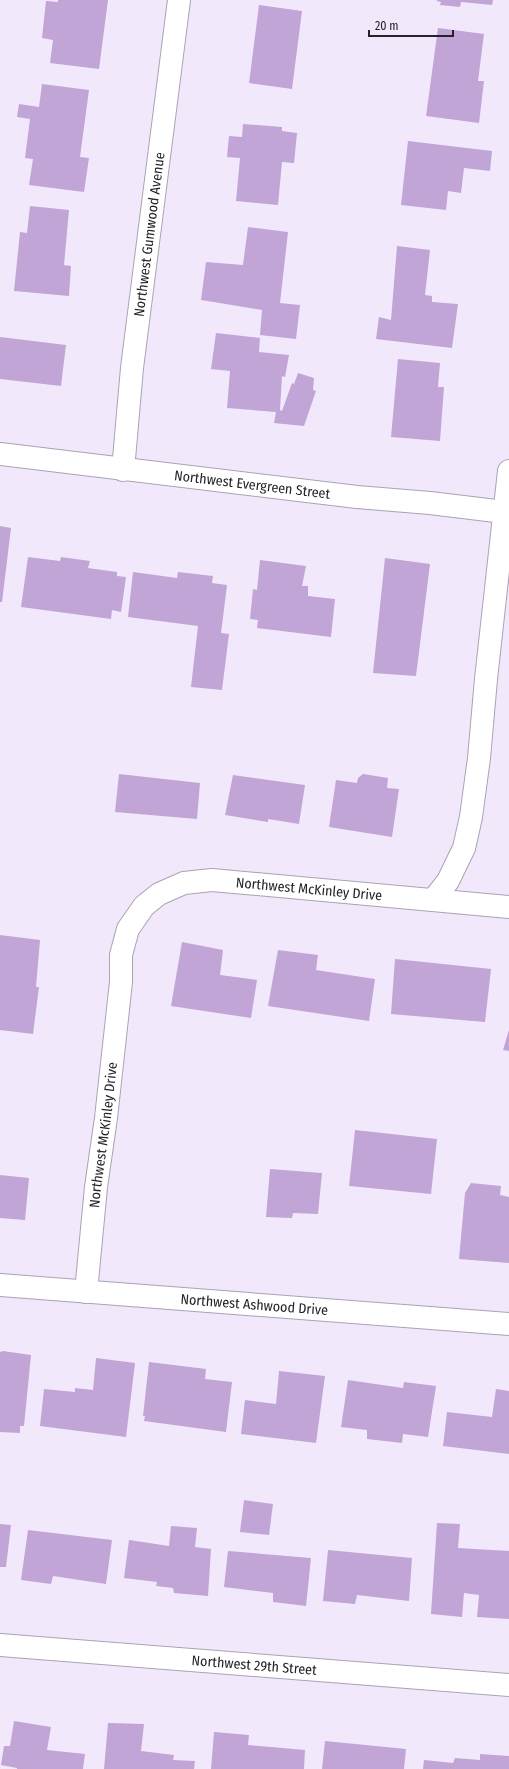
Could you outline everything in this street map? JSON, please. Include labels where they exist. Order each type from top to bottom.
[{"type":"street","name":"Northwest Gumwood Avenue","points":[[123,470],[132,368],[179,0]]},
{"type":"street","name":"Northwest Evergreen Street","points":[[0,454],[357,498],[430,503],[504,512]]},
{"type":"street","points":[[433,900],[448,881],[464,848],[471,817],[479,758],[486,678],[509,471]]},
{"type":"street","name":"Northwest McKinley Drive","points":[[86,1292],[96,1188],[106,1118],[121,982],[121,955],[128,929],[144,906],[159,894],[184,883],[212,880],[509,907]]},
{"type":"street","name":"Northwest Ashwood Drive","points":[[0,1285],[509,1324]]},
{"type":"street","name":"Northwest 29th Street","points":[[0,1645],[509,1685]]},
{"type":"building","points":[[58,0],[108,0],[99,69],[50,63],[53,40],[42,38],[46,1],[58,2]]},
{"type":"building","points":[[437,0],[493,0],[492,5],[461,2],[460,7],[440,5],[441,2]]},
{"type":"building","points":[[259,5],[302,11],[292,89],[249,83]]},
{"type":"building","points":[[438,28],[484,34],[478,81],[484,81],[479,123],[426,116]]},
{"type":"building","points":[[42,84],[89,90],[80,157],[89,158],[84,192],[29,185],[33,159],[25,158],[30,119],[17,117],[19,104],[39,107]]},
{"type":"building","points":[[243,124],[282,127],[282,131],[297,133],[294,163],[282,162],[278,205],[236,201],[240,158],[227,157],[229,136],[242,137]]},
{"type":"building","points":[[408,141],[492,151],[490,171],[464,168],[461,193],[448,191],[446,210],[401,205]]},
{"type":"building","points":[[30,206],[69,210],[64,265],[71,266],[69,296],[14,291],[20,232],[27,233]]},
{"type":"building","points":[[248,227],[288,232],[280,303],[300,305],[296,339],[260,335],[262,310],[201,300],[206,262],[243,265]]},
{"type":"building","points":[[397,246],[430,250],[425,295],[432,296],[432,302],[458,304],[452,348],[376,339],[379,317],[391,320]]},
{"type":"building","points":[[216,333],[260,338],[259,352],[289,355],[285,377],[282,376],[280,410],[282,411],[292,383],[294,384],[298,373],[314,378],[313,390],[316,391],[304,426],[274,423],[276,412],[227,408],[230,371],[211,369]]},
{"type":"building","points":[[0,337],[66,345],[61,386],[0,379]]},
{"type":"building","points":[[398,359],[440,363],[438,387],[444,387],[440,441],[391,437]]},
{"type":"building","points":[[0,526],[11,528],[2,602],[0,602]]},
{"type":"building","points":[[28,557],[60,561],[61,557],[90,561],[88,568],[117,572],[117,576],[126,577],[121,612],[112,610],[111,619],[21,607]]},
{"type":"building","points":[[385,558],[430,564],[416,676],[373,673]]},
{"type":"building","points":[[260,560],[306,566],[302,586],[308,586],[308,596],[335,599],[331,637],[257,628],[258,620],[250,619],[253,589],[257,590]]},
{"type":"building","points":[[133,572],[177,578],[178,572],[213,576],[212,583],[227,585],[221,633],[229,634],[222,690],[191,687],[198,626],[128,617]]},
{"type":"building","points":[[119,774],[200,783],[197,819],[115,812]]},
{"type":"building","points":[[363,774],[388,778],[387,788],[399,789],[392,837],[329,827],[336,780],[357,783],[358,778]]},
{"type":"building","points":[[233,775],[305,785],[299,824],[268,819],[268,822],[225,815]]},
{"type":"building","points":[[0,935],[40,940],[36,987],[39,987],[33,1034],[0,1030]]},
{"type":"building","points":[[182,942],[223,950],[220,975],[257,980],[251,1018],[171,1006]]},
{"type":"building","points":[[278,950],[318,955],[316,970],[375,979],[369,1021],[268,1006]]},
{"type":"building","points":[[395,959],[491,969],[485,1022],[391,1014]]},
{"type":"building","points":[[509,1030],[509,1051],[503,1050]]},
{"type":"building","points":[[355,1130],[437,1139],[431,1194],[349,1186]]},
{"type":"building","points":[[270,1169],[322,1173],[318,1214],[293,1213],[292,1218],[266,1217]]},
{"type":"building","points":[[0,1175],[29,1178],[25,1220],[0,1218]]},
{"type":"building","points":[[471,1183],[501,1186],[500,1195],[509,1197],[509,1263],[459,1259],[465,1193]]},
{"type":"building","points":[[3,1351],[31,1355],[24,1426],[20,1426],[20,1433],[0,1432],[0,1352]]},
{"type":"building","points":[[96,1358],[135,1363],[126,1437],[40,1426],[44,1389],[75,1392],[75,1388],[93,1390]]},
{"type":"building","points":[[149,1362],[206,1369],[205,1379],[232,1382],[226,1432],[144,1421],[145,1416],[143,1416]]},
{"type":"building","points":[[279,1371],[325,1376],[316,1443],[241,1434],[245,1400],[276,1404]]},
{"type":"building","points":[[348,1380],[403,1388],[404,1382],[436,1386],[428,1437],[403,1434],[402,1443],[367,1439],[367,1430],[341,1427]]},
{"type":"building","points":[[496,1389],[509,1391],[509,1454],[443,1446],[447,1412],[492,1417]]},
{"type":"building","points":[[244,1500],[273,1504],[269,1535],[240,1532]]},
{"type":"building","points":[[437,1523],[460,1524],[458,1548],[509,1551],[509,1619],[477,1617],[479,1595],[464,1593],[462,1617],[431,1614]]},
{"type":"building","points":[[0,1524],[11,1525],[6,1567],[0,1567]]},
{"type":"building","points":[[171,1526],[197,1528],[195,1547],[211,1549],[208,1596],[174,1593],[173,1588],[156,1586],[157,1582],[124,1578],[129,1540],[169,1546]]},
{"type":"building","points":[[28,1530],[112,1540],[106,1584],[53,1576],[51,1584],[21,1580]]},
{"type":"building","points":[[328,1550],[412,1558],[409,1601],[357,1595],[355,1604],[323,1601]]},
{"type":"building","points":[[228,1551],[311,1558],[306,1606],[273,1602],[273,1593],[224,1587]]},
{"type":"building","points":[[14,1721],[51,1727],[47,1750],[85,1754],[83,1769],[17,1769],[1,1765],[4,1746],[10,1746]]},
{"type":"building","points":[[108,1723],[144,1724],[141,1751],[174,1755],[173,1760],[195,1761],[194,1769],[104,1769]]},
{"type":"building","points":[[214,1732],[249,1735],[248,1745],[305,1750],[304,1769],[211,1769]]},
{"type":"building","points":[[325,1741],[406,1749],[404,1769],[322,1769]]},
{"type":"building","points":[[480,1754],[509,1756],[509,1769],[423,1769],[424,1760],[453,1763],[455,1758],[480,1760]]}]
